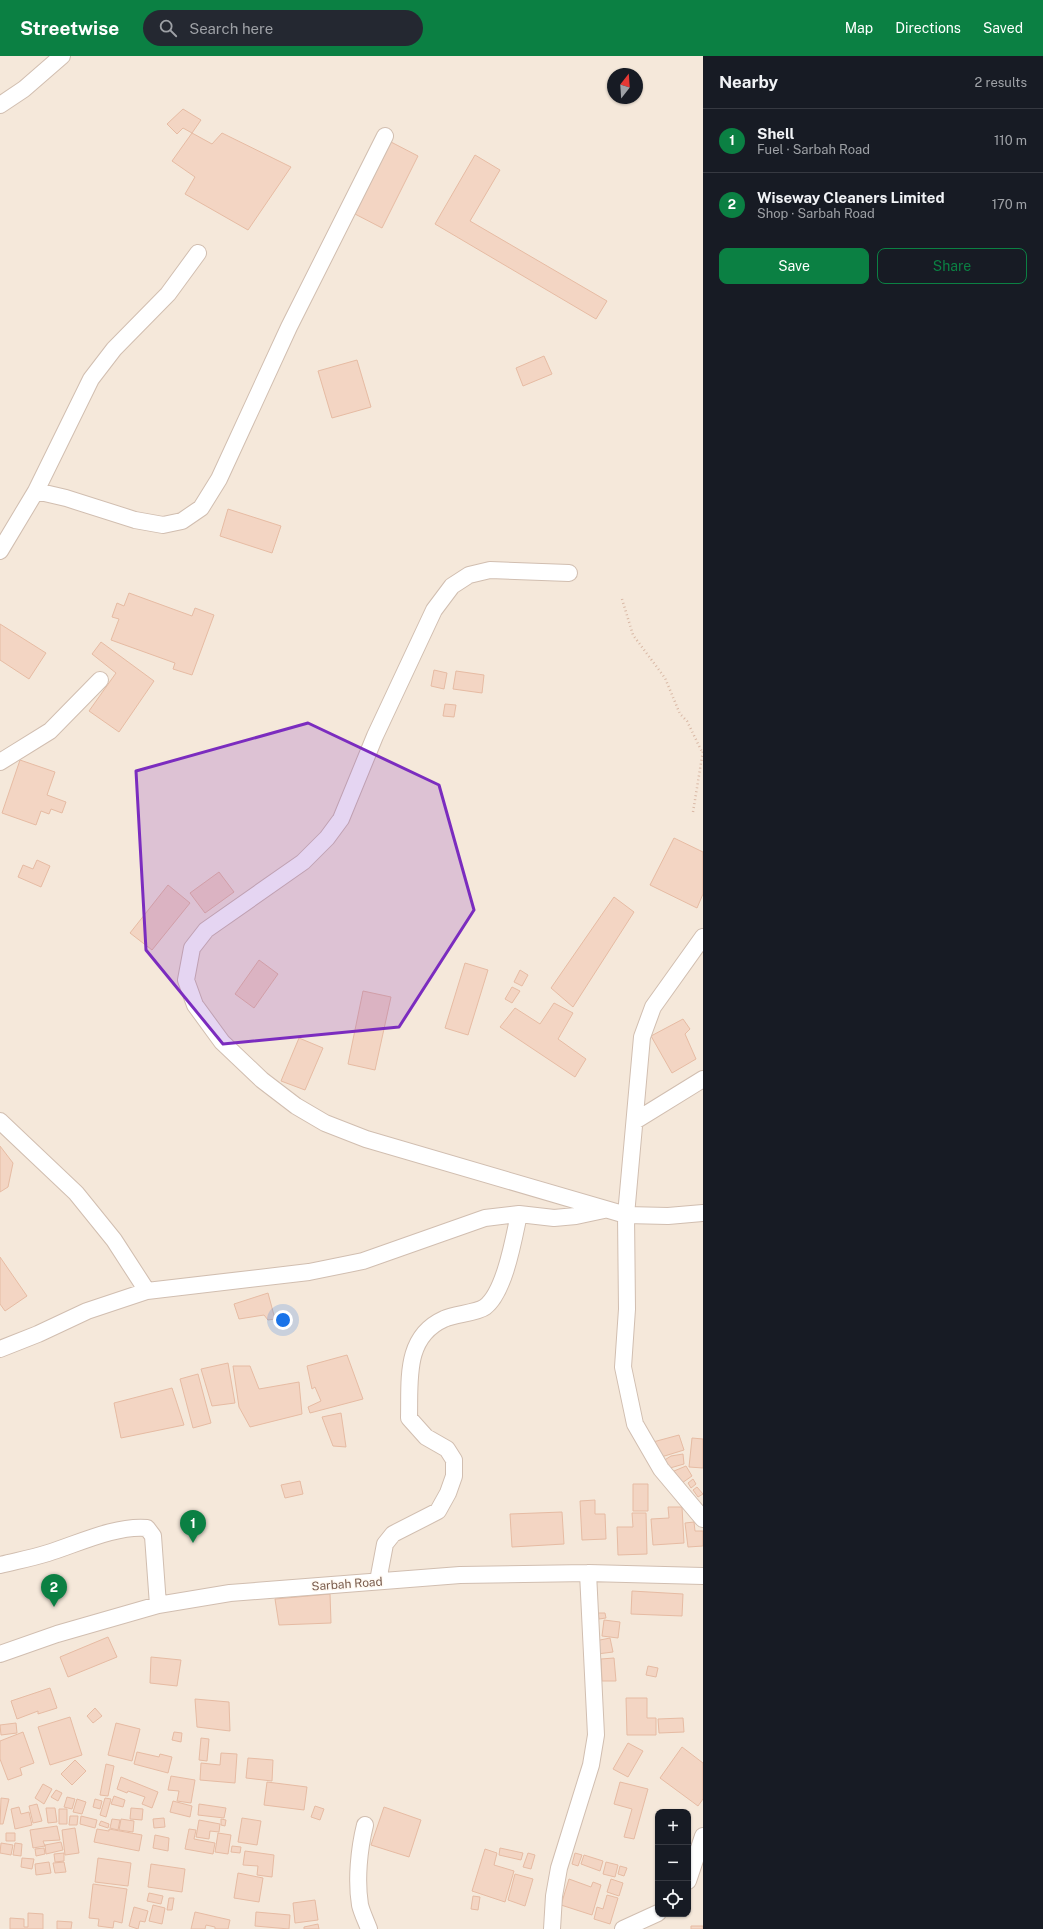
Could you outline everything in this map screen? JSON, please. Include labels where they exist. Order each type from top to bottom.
[{"type":"street","points":[[0,105],[24,89],[62,56]]},
{"type":"street","points":[[36,491],[66,498],[135,520],[163,525],[182,521],[201,508],[219,479],[289,327],[385,136]]},
{"type":"street","points":[[0,551],[36,491],[91,379],[114,349],[168,294],[198,254]]},
{"type":"street","points":[[569,573],[490,570],[469,575],[452,586],[434,610],[375,736],[341,819],[327,838],[303,862],[206,930],[192,948],[186,980],[195,1005],[222,1042],[262,1080],[296,1106],[325,1123],[366,1139],[605,1210],[626,1215],[668,1216],[703,1213]]},
{"type":"street","points":[[0,762],[50,731],[100,680]]},
{"type":"street","points":[[703,937],[653,1006],[642,1037],[626,1215],[627,1309],[623,1367],[635,1424],[661,1469],[703,1519]]},
{"type":"street","points":[[635,1122],[703,1079]]},
{"type":"street","points":[[0,1121],[76,1193],[114,1240],[147,1291]]},
{"type":"street","points":[[0,1349],[38,1334],[87,1311],[147,1291],[324,1269],[363,1261],[485,1218],[519,1214],[554,1218],[576,1216],[605,1210]]},
{"type":"street","points":[[378,1581],[386,1544],[393,1534],[438,1511],[448,1493],[454,1476],[454,1460],[447,1449],[426,1437],[409,1418],[412,1354],[424,1332],[444,1319],[485,1307],[498,1290],[510,1259],[519,1214]]},
{"type":"street","points":[[0,1565],[47,1553],[128,1528],[147,1528],[153,1536],[158,1605]]},
{"type":"street","points":[[552,1929],[554,1896],[559,1868],[591,1765],[596,1735],[588,1573]]},
{"type":"street","name":"Sarbah Road","points":[[1,1650],[158,1605],[230,1593],[460,1575],[588,1573],[703,1576]]},
{"type":"street","points":[[366,1825],[361,1840],[359,1882],[360,1906],[369,1929]]},
{"type":"street","points":[[691,1872],[703,1836]]},
{"type":"street","points":[[623,1929],[655,1914]]},
{"type":"path","points":[[622,599],[632,635],[665,678],[680,714],[687,721],[703,751],[693,812]]},
{"type":"highlighted area","points":[[308,723],[439,785],[474,910],[399,1027],[223,1044],[146,950],[136,771]]},
{"type":"shaded area","points":[[0,56],[703,56],[703,1929],[0,1929]]},
{"type":"building","points":[[183,109],[201,120],[192,133],[183,128],[177,134],[167,124]]},
{"type":"building","points":[[192,133],[212,144],[222,133],[291,167],[248,230],[185,194],[195,177],[172,161]]},
{"type":"building","points":[[391,142],[418,156],[382,228],[355,214]]},
{"type":"building","points":[[475,155],[500,170],[470,221],[607,301],[596,319],[435,224]]},
{"type":"building","points":[[544,356],[552,374],[523,386],[516,368]]},
{"type":"building","points":[[357,360],[371,407],[332,418],[318,371]]},
{"type":"building","points":[[228,509],[281,526],[272,553],[220,536]]},
{"type":"building","points":[[129,593],[192,616],[195,608],[214,615],[192,675],[173,669],[175,663],[111,640],[119,619],[112,617],[117,603],[124,606]]},
{"type":"building","points":[[0,624],[46,653],[29,679],[0,660]]},
{"type":"building","points":[[101,642],[154,681],[119,732],[89,711],[116,673],[92,654]]},
{"type":"building","points":[[434,670],[447,673],[444,689],[431,686]]},
{"type":"building","points":[[456,671],[484,675],[482,693],[453,689]]},
{"type":"building","points":[[445,704],[456,705],[454,717],[443,716]]},
{"type":"building","points":[[20,760],[55,772],[47,795],[66,802],[62,813],[51,809],[49,814],[41,811],[36,825],[2,813]]},
{"type":"building","points":[[674,838],[703,852],[703,894],[697,908],[650,885]]},
{"type":"building","points":[[37,860],[50,866],[41,887],[18,877],[23,865],[33,869]]},
{"type":"building","points":[[219,872],[234,892],[205,913],[190,893]]},
{"type":"building","points":[[168,885],[190,903],[152,950],[130,933]]},
{"type":"building","points":[[614,897],[634,912],[573,1007],[551,988]]},
{"type":"building","points":[[259,960],[278,974],[254,1008],[235,994]]},
{"type":"building","points":[[465,963],[488,970],[468,1035],[445,1028]]},
{"type":"building","points":[[520,970],[528,975],[522,986],[514,982]]},
{"type":"building","points":[[512,987],[520,991],[512,1003],[505,999]]},
{"type":"building","points":[[363,991],[391,997],[375,1070],[348,1064]]},
{"type":"building","points":[[554,1003],[573,1013],[558,1039],[586,1059],[575,1077],[500,1027],[515,1008],[540,1024]]},
{"type":"building","points":[[683,1019],[690,1029],[685,1034],[696,1059],[672,1073],[651,1036]]},
{"type":"building","points":[[299,1038],[323,1048],[305,1090],[281,1081]]},
{"type":"building","points":[[0,1146],[13,1163],[8,1187],[0,1192]]},
{"type":"building","points":[[0,1257],[27,1296],[5,1311],[0,1304]]},
{"type":"building","points":[[268,1293],[275,1319],[268,1320],[264,1315],[239,1319],[234,1304]]},
{"type":"building","points":[[347,1355],[363,1399],[310,1413],[308,1407],[321,1401],[315,1387],[312,1389],[307,1366]]},
{"type":"building","points":[[228,1363],[235,1403],[212,1406],[201,1369]]},
{"type":"building","points":[[233,1366],[250,1366],[259,1389],[299,1382],[302,1414],[250,1427],[239,1407]]},
{"type":"building","points":[[198,1374],[211,1423],[193,1428],[180,1379]]},
{"type":"building","points":[[172,1388],[184,1425],[121,1438],[114,1403]]},
{"type":"building","points":[[341,1413],[346,1447],[333,1446],[322,1417]]},
{"type":"building","points":[[679,1435],[684,1450],[658,1458],[653,1442]]},
{"type":"building","points":[[692,1438],[703,1439],[703,1468],[689,1467]]},
{"type":"building","points":[[683,1454],[684,1464],[670,1468],[663,1461],[671,1456]]},
{"type":"building","points":[[686,1466],[692,1476],[682,1483],[674,1471]]},
{"type":"building","points":[[693,1479],[696,1484],[691,1488],[688,1483]]},
{"type":"building","points":[[300,1481],[303,1494],[285,1498],[281,1485]]},
{"type":"building","points":[[633,1484],[648,1484],[648,1511],[633,1511]]},
{"type":"building","points":[[697,1487],[703,1494],[698,1497],[693,1490]]},
{"type":"building","points":[[595,1500],[595,1514],[605,1514],[606,1539],[582,1540],[580,1501]]},
{"type":"building","points":[[668,1507],[682,1507],[684,1543],[653,1545],[651,1519],[669,1518]]},
{"type":"building","points":[[562,1512],[564,1544],[512,1547],[510,1514]]},
{"type":"building","points":[[632,1513],[646,1513],[647,1554],[618,1555],[617,1527],[633,1527]]},
{"type":"building","points":[[694,1522],[695,1531],[703,1531],[703,1546],[688,1547],[685,1523]]},
{"type":"building","points":[[632,1591],[683,1594],[682,1616],[631,1614]]},
{"type":"building","points":[[330,1594],[331,1623],[279,1625],[275,1599]]},
{"type":"building","points":[[598,1613],[605,1613],[606,1618],[599,1619]]},
{"type":"building","points":[[604,1620],[620,1622],[618,1638],[602,1636]]},
{"type":"building","points":[[108,1637],[117,1657],[68,1677],[60,1657]]},
{"type":"building","points":[[610,1638],[613,1652],[597,1654],[595,1641]]},
{"type":"building","points":[[151,1657],[181,1660],[177,1686],[150,1683]]},
{"type":"building","points":[[614,1658],[616,1681],[602,1681],[601,1659]]},
{"type":"building","points":[[648,1666],[658,1668],[656,1677],[646,1675]]},
{"type":"building","points":[[50,1688],[57,1708],[38,1714],[38,1711],[17,1719],[11,1701]]},
{"type":"building","points":[[626,1698],[647,1698],[647,1718],[656,1718],[656,1735],[627,1735]]},
{"type":"building","points":[[195,1699],[229,1702],[230,1731],[197,1727]]},
{"type":"building","points":[[95,1708],[102,1716],[93,1723],[87,1716]]},
{"type":"building","points":[[70,1717],[82,1755],[50,1765],[38,1727]]},
{"type":"building","points":[[683,1718],[684,1732],[659,1733],[658,1719]]},
{"type":"building","points":[[16,1723],[17,1733],[1,1735],[0,1725]]},
{"type":"building","points":[[116,1723],[140,1729],[132,1761],[108,1755]]},
{"type":"building","points":[[23,1732],[34,1763],[20,1768],[22,1775],[8,1780],[0,1759],[0,1741]]},
{"type":"building","points":[[174,1732],[182,1733],[181,1742],[172,1740]]},
{"type":"building","points":[[201,1738],[209,1739],[207,1761],[199,1760]]},
{"type":"building","points":[[628,1743],[643,1751],[628,1777],[613,1769]]},
{"type":"building","points":[[682,1747],[703,1763],[703,1799],[698,1806],[660,1778]]},
{"type":"building","points":[[137,1752],[159,1757],[160,1754],[172,1757],[168,1773],[134,1764]]},
{"type":"building","points":[[221,1753],[237,1754],[235,1783],[200,1780],[201,1763],[220,1765]]},
{"type":"building","points":[[248,1758],[273,1760],[272,1781],[246,1778]]},
{"type":"building","points":[[75,1760],[86,1771],[72,1785],[61,1774]]},
{"type":"building","points":[[106,1764],[114,1766],[108,1796],[100,1795]]},
{"type":"building","points":[[171,1776],[195,1780],[191,1803],[177,1801],[179,1791],[168,1790]]},
{"type":"building","points":[[121,1777],[158,1792],[152,1808],[142,1804],[145,1797],[117,1789]]},
{"type":"building","points":[[267,1782],[307,1787],[304,1810],[264,1805]]},
{"type":"building","points":[[620,1782],[648,1789],[634,1839],[624,1837],[632,1809],[614,1804]]},
{"type":"building","points":[[43,1784],[52,1789],[44,1804],[35,1798]]},
{"type":"building","points":[[56,1790],[62,1793],[58,1801],[51,1797]]},
{"type":"building","points":[[114,1796],[125,1800],[123,1807],[111,1804]]},
{"type":"building","points":[[67,1797],[75,1799],[72,1809],[64,1807]]},
{"type":"building","points":[[1,1798],[9,1799],[3,1824],[0,1824]]},
{"type":"building","points":[[105,1798],[111,1799],[106,1817],[100,1815]]},
{"type":"building","points":[[77,1799],[86,1802],[82,1814],[73,1812]]},
{"type":"building","points":[[95,1799],[102,1801],[100,1809],[93,1807]]},
{"type":"building","points":[[173,1801],[192,1806],[190,1817],[170,1812]]},
{"type":"building","points":[[37,1804],[42,1821],[33,1823],[29,1806]]},
{"type":"building","points":[[199,1804],[226,1808],[224,1818],[198,1815]]},
{"type":"building","points":[[315,1806],[324,1809],[320,1820],[311,1817]]},
{"type":"building","points":[[19,1807],[21,1814],[29,1812],[32,1825],[15,1829],[11,1809]]},
{"type":"building","points":[[384,1807],[421,1820],[409,1857],[371,1845]]},
{"type":"building","points":[[46,1808],[55,1808],[57,1822],[48,1823]]},
{"type":"building","points":[[131,1808],[143,1809],[142,1820],[130,1819]]},
{"type":"building","points":[[59,1809],[67,1809],[67,1824],[59,1824]]},
{"type":"building","points":[[70,1816],[78,1816],[77,1825],[69,1825]]},
{"type":"building","points":[[81,1816],[97,1820],[95,1828],[80,1824]]},
{"type":"building","points":[[164,1818],[165,1827],[154,1828],[153,1819]]},
{"type":"building","points":[[242,1818],[261,1821],[257,1845],[238,1842]]},
{"type":"building","points":[[112,1819],[120,1820],[118,1830],[110,1828]]},
{"type":"building","points":[[121,1819],[134,1821],[133,1832],[119,1830]]},
{"type":"building","points":[[221,1819],[226,1820],[225,1826],[221,1825]]},
{"type":"building","points":[[199,1820],[220,1824],[219,1832],[210,1831],[209,1839],[196,1837]]},
{"type":"building","points":[[101,1821],[109,1824],[108,1828],[99,1825]]},
{"type":"building","points":[[57,1826],[60,1840],[43,1841],[45,1846],[33,1848],[30,1830]]},
{"type":"building","points":[[75,1828],[79,1853],[65,1855],[62,1830]]},
{"type":"building","points":[[97,1829],[109,1831],[109,1829],[142,1835],[139,1851],[94,1842]]},
{"type":"building","points":[[189,1829],[196,1830],[194,1839],[215,1843],[213,1854],[185,1849]]},
{"type":"building","points":[[6,1833],[15,1833],[15,1841],[6,1841]]},
{"type":"building","points":[[218,1833],[231,1835],[228,1854],[215,1852]]},
{"type":"building","points":[[155,1835],[169,1838],[168,1851],[153,1848]]},
{"type":"building","points":[[61,1842],[63,1850],[46,1854],[45,1845]]},
{"type":"building","points":[[1,1843],[13,1845],[11,1855],[0,1853]]},
{"type":"building","points":[[15,1843],[22,1844],[21,1856],[13,1855]]},
{"type":"building","points":[[232,1846],[241,1847],[240,1853],[231,1852]]},
{"type":"building","points":[[44,1848],[45,1854],[36,1856],[35,1849]]},
{"type":"building","points":[[500,1848],[523,1853],[521,1860],[499,1855]]},
{"type":"building","points":[[485,1849],[497,1853],[494,1865],[514,1871],[505,1902],[472,1891]]},
{"type":"building","points":[[245,1851],[274,1855],[272,1877],[257,1875],[258,1866],[243,1865]]},
{"type":"building","points":[[64,1853],[64,1861],[55,1862],[54,1854]]},
{"type":"building","points":[[528,1853],[535,1855],[531,1869],[523,1867]]},
{"type":"building","points":[[575,1853],[582,1855],[578,1866],[572,1864]]},
{"type":"building","points":[[584,1855],[603,1861],[600,1871],[581,1864]]},
{"type":"building","points":[[22,1858],[34,1859],[32,1869],[21,1867]]},
{"type":"building","points":[[98,1858],[131,1863],[128,1886],[95,1882]]},
{"type":"building","points":[[49,1862],[51,1873],[36,1875],[35,1864]]},
{"type":"building","points":[[64,1862],[66,1872],[55,1873],[53,1863]]},
{"type":"building","points":[[606,1862],[618,1865],[615,1877],[603,1874]]},
{"type":"building","points":[[151,1864],[185,1869],[182,1892],[148,1887]]},
{"type":"building","points":[[620,1866],[627,1868],[624,1876],[618,1874]]},
{"type":"building","points":[[238,1873],[263,1878],[259,1902],[234,1898]]},
{"type":"building","points":[[515,1874],[533,1879],[525,1906],[508,1900]]},
{"type":"building","points":[[569,1879],[591,1887],[593,1882],[601,1885],[592,1915],[561,1905]]},
{"type":"building","points":[[611,1879],[623,1883],[619,1896],[607,1892]]},
{"type":"building","points":[[93,1884],[127,1889],[122,1923],[114,1921],[113,1928],[98,1926],[99,1919],[89,1918]]},
{"type":"building","points":[[149,1893],[163,1896],[161,1904],[147,1901]]},
{"type":"building","points":[[607,1895],[618,1898],[610,1924],[594,1919],[597,1907],[603,1909]]},
{"type":"building","points":[[473,1896],[480,1897],[478,1910],[471,1909]]},
{"type":"building","points":[[169,1898],[174,1898],[172,1910],[167,1910]]},
{"type":"building","points":[[315,1900],[318,1920],[295,1923],[293,1903]]},
{"type":"building","points":[[153,1905],[165,1908],[162,1924],[149,1921]]},
{"type":"building","points":[[134,1907],[148,1911],[145,1922],[140,1921],[138,1929],[129,1926]]},
{"type":"building","points":[[195,1912],[230,1920],[228,1929],[215,1929],[215,1927],[206,1925],[205,1929],[191,1929]]},
{"type":"building","points":[[256,1912],[290,1915],[289,1929],[255,1926]]},
{"type":"building","points":[[28,1913],[43,1914],[43,1929],[10,1929],[10,1918],[24,1919],[24,1927],[28,1927]]},
{"type":"building","points":[[57,1921],[72,1922],[71,1929],[57,1929]]},
{"type":"building","points":[[318,1924],[319,1929],[304,1929],[304,1927]]},
{"type":"building","points":[[691,1926],[703,1926],[703,1929],[691,1929]]},
{"type":"place","name":"Shell","points":[[193,1543]]},
{"type":"place","name":"Wiseway Cleaners Limited","points":[[54,1607]]}]
